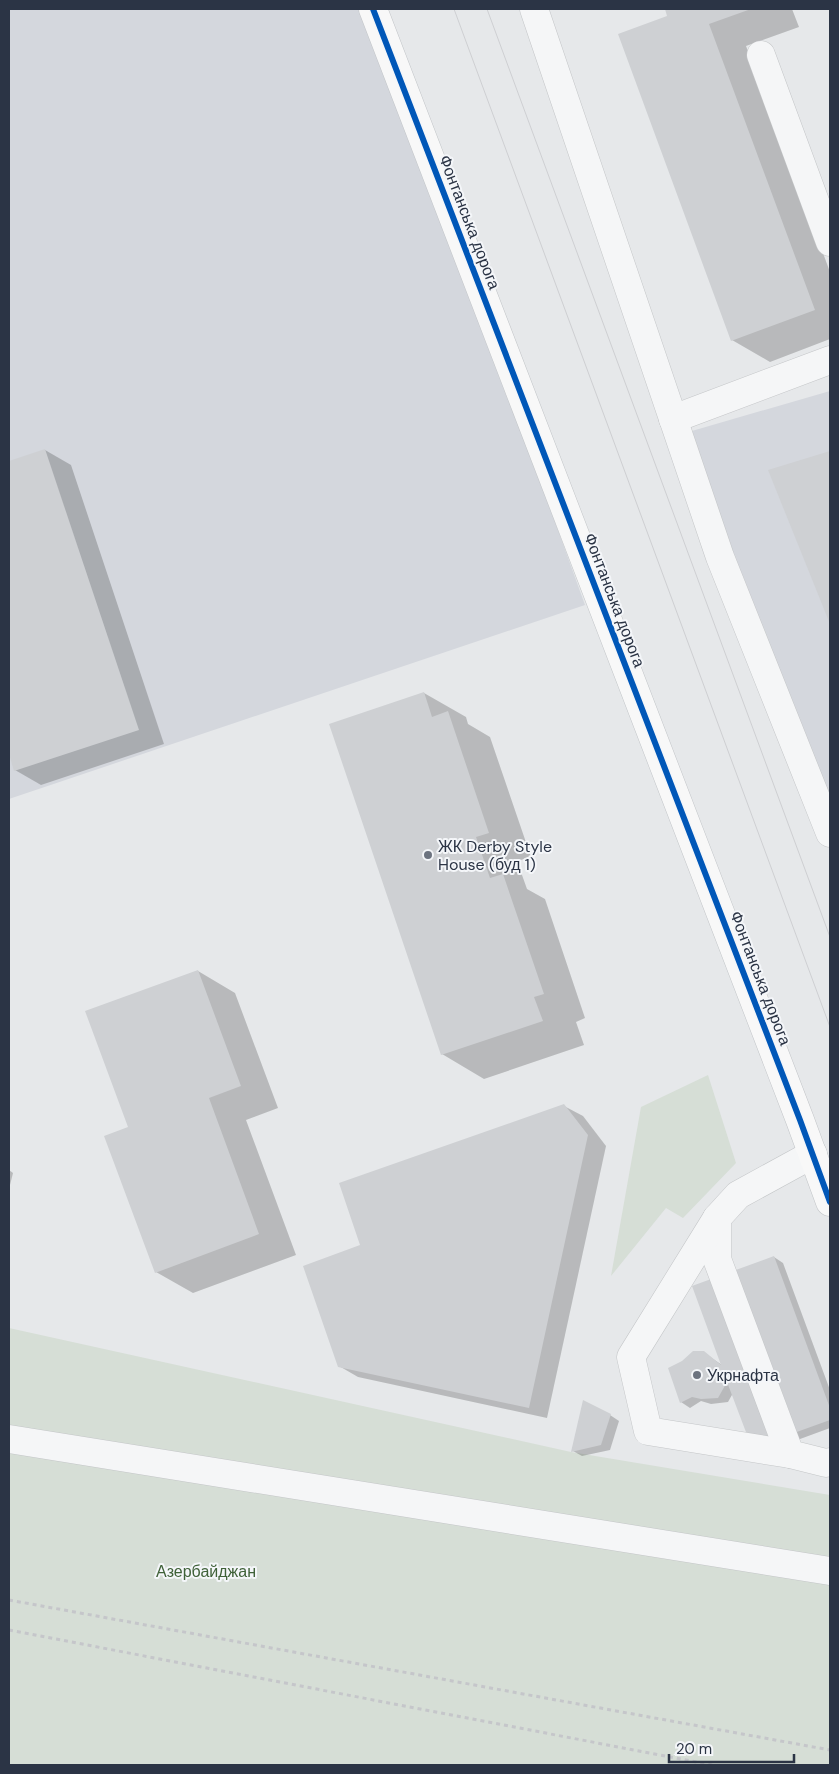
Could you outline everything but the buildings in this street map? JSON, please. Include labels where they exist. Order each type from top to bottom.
[{"type":"main road","name":"Фонтанська дорога","points":[[373,9],[821,1150],[830,1202]]},
{"type":"lane","points":[[534,9],[720,557],[830,833]]},
{"type":"lane","points":[[761,55],[830,242]]},
{"type":"lane","points":[[673,419],[830,360]]},
{"type":"lane","points":[[821,1150],[738,1195],[717,1218],[630,1357],[648,1431],[790,1454],[826,1463],[830,1462]]},
{"type":"lane","points":[[717,1218],[718,1259],[790,1454]]},
{"type":"lane","points":[[9,1439],[830,1571]]},
{"type":"path","points":[[9,1600],[830,1750]]},
{"type":"path","points":[[9,1630],[712,1765]]},
{"type":"shaded area","points":[[9,9],[370,9],[585,605],[9,799]]},
{"type":"shaded area","points":[[830,391],[830,821],[685,433]]},
{"type":"green space","points":[[708,1075],[736,1163],[683,1218],[666,1208],[611,1276],[641,1107]]},
{"type":"green space","name":"Азербайджан","points":[[9,1328],[571,1452],[830,1495],[830,1765],[9,1765]]},
{"type":"tram line","points":[[454,9],[830,1027]]},
{"type":"tram line","points":[[487,9],[830,937]]},
{"type":"cycle path","points":[[373,9],[830,1202]]},
{"type":"place","name":"ЖК Derby Style House (буд 1)","points":[[428,855]]},
{"type":"place","name":"Укрнафта","points":[[697,1375]]}]
